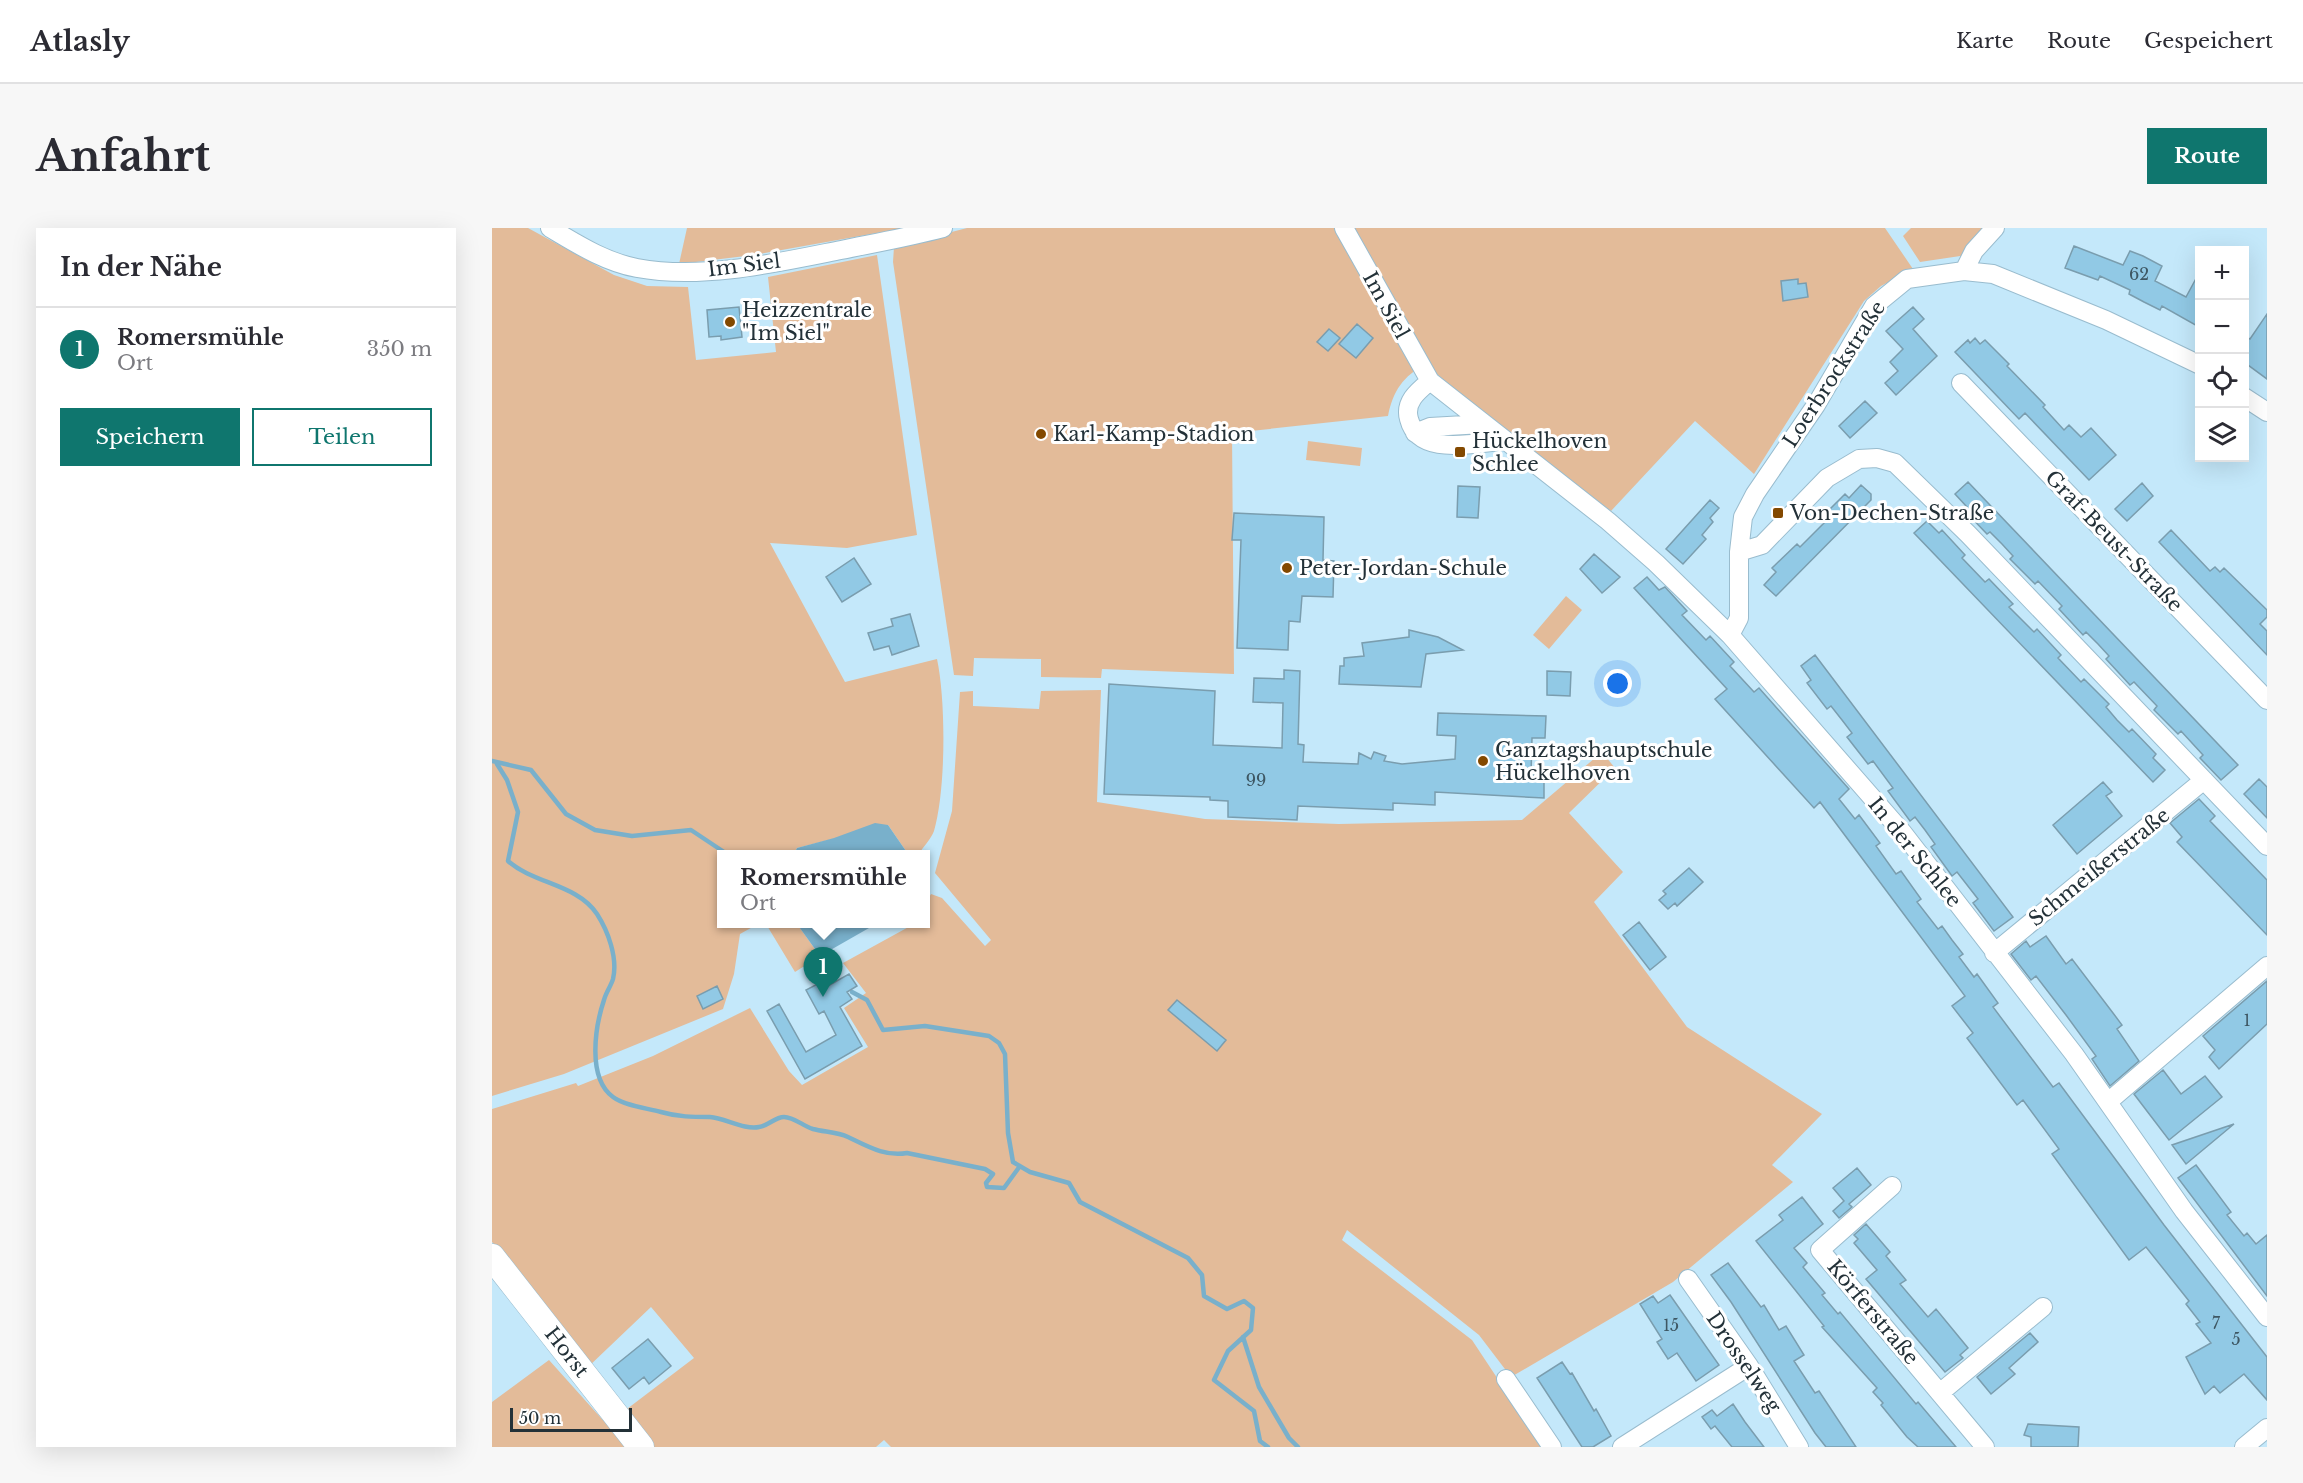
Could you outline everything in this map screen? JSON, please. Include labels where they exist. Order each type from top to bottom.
[{"type":"street","name":"Im Siel","points":[[550,228],[598,255],[617,262],[666,271],[698,271],[792,260],[886,243],[943,228]]},
{"type":"street","name":"Im Siel","points":[[1344,228],[1379,295],[1430,381]]},
{"type":"street","points":[[1964,270],[1974,251],[1995,228]]},
{"type":"street","name":"Loerbrockstraße","points":[[1730,635],[1739,618],[1739,552],[1743,517],[1755,494],[1816,405],[1874,306],[1907,279],[1964,270],[1993,274],[2049,296],[2195,363]]},
{"type":"street","name":"In der Schlee","points":[[1430,381],[1608,520],[1730,635],[1903,833],[2074,1054],[2184,1210],[2267,1317]]},
{"type":"street","points":[[1430,381],[1412,399],[1407,413],[1416,433],[1433,444],[1504,441]]},
{"type":"street","name":"Graf-Beust-Straße","points":[[1961,383],[2267,700]]},
{"type":"street","points":[[2249,400],[2267,412]]},
{"type":"street","points":[[1416,433],[1430,427],[1484,424]]},
{"type":"street","points":[[1739,552],[1762,545],[1827,478],[1859,459],[1877,458],[1895,463],[1968,534],[2267,846]]},
{"type":"street","name":"Schmeißerstraße","points":[[1994,952],[2204,780]]},
{"type":"street","points":[[2108,1102],[2267,966]]},
{"type":"street","name":"Körferstraße","points":[[1892,1186],[1820,1250],[1985,1447]]},
{"type":"street","name":"Horst","points":[[492,1257],[641,1447]]},
{"type":"street","name":"Drosselweg","points":[[1688,1279],[1749,1366],[1799,1447]]},
{"type":"street","points":[[1941,1392],[2043,1307]]},
{"type":"street","points":[[1622,1447],[1749,1366]]},
{"type":"street","points":[[1506,1379],[1552,1447]]},
{"type":"street","points":[[2244,1447],[2267,1428]]},
{"type":"shaded area","points":[[492,228],[528,228],[614,275],[647,286],[688,287],[696,360],[776,352],[768,277],[877,255],[917,535],[847,548],[770,543],[845,682],[937,659],[942,698],[943,770],[938,814],[933,834],[922,850],[905,850],[888,825],[796,850],[717,850],[717,928],[751,928],[740,934],[734,974],[723,1009],[564,1074],[492,1096]]},
{"type":"shaded area","points":[[687,228],[905,228],[754,255],[679,264]]},
{"type":"shaded area","points":[[967,228],[1885,228],[1913,269],[1881,286],[1864,301],[1754,474],[1695,421],[1611,511],[1470,404],[1426,364],[1400,385],[1388,416],[1232,433],[1234,674],[1102,669],[1101,678],[1041,677],[1041,659],[974,658],[973,676],[954,675],[893,262],[894,247]]},
{"type":"shaded area","points":[[1911,228],[1991,228],[1967,255],[1920,262],[1903,236]]},
{"type":"shaded area","points":[[1308,441],[1362,448],[1360,466],[1306,460]]},
{"type":"shaded area","points":[[1566,596],[1582,610],[1549,649],[1533,635]]},
{"type":"shaded area","points":[[1101,690],[1097,802],[1205,819],[1339,824],[1522,820],[1602,752],[1615,768],[1569,813],[1623,872],[1594,902],[1687,1027],[1822,1114],[1772,1165],[1793,1182],[1673,1282],[1511,1377],[1479,1335],[1347,1230],[1342,1240],[1472,1340],[1543,1447],[891,1447],[884,1440],[876,1447],[651,1447],[623,1412],[694,1358],[651,1307],[587,1368],[520,1273],[492,1242],[492,1109],[576,1083],[578,1086],[653,1056],[750,1008],[789,1071],[802,1085],[868,1047],[844,1008],[866,993],[843,963],[907,928],[930,928],[931,894],[942,898],[985,946],[991,940],[935,873],[952,811],[960,692],[973,691],[973,706],[1039,709],[1041,691]]},
{"type":"shaded area","points":[[768,928],[800,928],[820,956],[795,972]]},
{"type":"shaded area","points":[[549,1360],[627,1447],[492,1447],[492,1402]]},
{"type":"water","points":[[875,823],[888,825],[905,850],[796,850]]},
{"type":"water","points":[[800,928],[869,928],[820,956]]},
{"type":"building","points":[[2074,246],[2123,265],[2130,251],[2143,256],[2162,266],[2155,281],[2186,297],[2195,280],[2195,325],[2162,306],[2160,310],[2144,302],[2129,294],[2130,290],[2100,276],[2098,280],[2065,268]]},
{"type":"building","points":[[1798,279],[1798,284],[1806,283],[1808,297],[1783,301],[1781,281]]},
{"type":"building","name":"Heizzentrale \"Im Siel\"","points":[[739,307],[742,337],[721,340],[721,336],[709,337],[707,310]]},
{"type":"building","points":[[1913,307],[1924,319],[1913,329],[1937,356],[1896,395],[1885,383],[1898,371],[1890,362],[1903,349],[1886,331]]},
{"type":"building","points":[[2267,314],[2267,379],[2249,366],[2250,339]]},
{"type":"building","points":[[1357,324],[1373,338],[1356,358],[1339,344]]},
{"type":"building","points":[[1329,329],[1340,338],[1328,351],[1317,342]]},
{"type":"building","points":[[1975,338],[1980,344],[1985,340],[2009,364],[2007,366],[2045,405],[2043,407],[2064,430],[2069,425],[2081,437],[2091,428],[2116,455],[2089,480],[2025,413],[2019,419],[1955,352],[1968,340],[1970,343]]},
{"type":"building","points":[[1865,401],[1877,413],[1850,438],[1839,426]]},
{"type":"building","points":[[1968,482],[2238,765],[2221,780],[2200,758],[2203,755],[2181,731],[2178,734],[2154,710],[2157,706],[2134,682],[2130,685],[2106,659],[2109,656],[2098,644],[2086,632],[2083,635],[2059,609],[2062,606],[2038,581],[2035,584],[2010,559],[2013,556],[2002,544],[1990,532],[1987,534],[1964,510],[1967,507],[1955,494]]},
{"type":"building","points":[[2142,483],[2153,496],[2127,521],[2115,509]]},
{"type":"building","points":[[1861,485],[1871,494],[1871,500],[1776,596],[1764,585],[1776,572],[1772,568],[1797,544],[1800,547],[1824,523],[1820,519],[1845,494],[1849,498]]},
{"type":"building","points":[[1458,486],[1480,487],[1478,518],[1457,517]]},
{"type":"building","points":[[1710,500],[1719,508],[1710,518],[1713,522],[1702,535],[1706,539],[1683,564],[1666,549]]},
{"type":"building","name":"Peter-Jordan-Schule","points":[[1234,513],[1324,517],[1323,560],[1334,561],[1333,597],[1302,596],[1300,622],[1289,621],[1288,650],[1237,648],[1241,540],[1232,540]]},
{"type":"building","points":[[1927,521],[1939,533],[1942,530],[1965,555],[1962,558],[1985,582],[1989,579],[2013,604],[2009,607],[2034,632],[2037,629],[2061,655],[2058,658],[2081,682],[2084,679],[2109,704],[2106,707],[2117,720],[2129,732],[2132,729],[2156,754],[2153,758],[2165,770],[2153,782],[1914,533]]},
{"type":"building","points":[[2171,530],[2210,571],[2215,567],[2220,572],[2224,568],[2267,610],[2267,617],[2260,624],[2267,631],[2267,655],[2159,542]]},
{"type":"building","points":[[1594,554],[1620,577],[1602,593],[1580,569]]},
{"type":"building","points":[[854,558],[871,584],[842,602],[826,577]]},
{"type":"building","points":[[1647,577],[1659,590],[1665,587],[1687,611],[1682,615],[1706,640],[1710,636],[1734,662],[1730,666],[1754,692],[1759,688],[1849,789],[1839,799],[1855,819],[1859,815],[1880,843],[1876,846],[1896,874],[1901,871],[1921,899],[1917,902],[1938,929],[1942,926],[1963,954],[1959,957],[1974,977],[1977,974],[1998,1003],[1993,1007],[2053,1087],[2059,1083],[2164,1225],[2267,1357],[2267,1400],[2244,1374],[2220,1393],[2214,1386],[2205,1394],[2186,1357],[2211,1343],[2196,1324],[2200,1322],[2186,1304],[2189,1301],[2146,1247],[2129,1260],[2052,1154],[2059,1149],[2023,1100],[2017,1105],[1967,1038],[1973,1033],[1952,1006],[1965,996],[1820,802],[1814,808],[1715,699],[1727,689],[1634,588]]},
{"type":"building","points":[[910,614],[919,646],[892,655],[889,646],[874,650],[868,633],[893,626],[891,619]]},
{"type":"building","points":[[1409,630],[1438,637],[1463,650],[1426,654],[1421,687],[1339,684],[1340,666],[1344,666],[1344,658],[1364,656],[1362,643],[1409,637]]},
{"type":"building","points":[[1815,655],[2013,917],[1994,931],[1973,903],[1978,899],[1957,872],[1952,876],[1931,847],[1935,844],[1925,830],[1915,817],[1910,821],[1888,791],[1893,788],[1873,761],[1868,764],[1847,737],[1852,733],[1831,706],[1827,709],[1807,683],[1811,680],[1801,666]]},
{"type":"building","points":[[1284,670],[1300,671],[1298,744],[1304,745],[1303,762],[1358,764],[1359,753],[1371,759],[1374,752],[1386,756],[1384,761],[1402,764],[1455,759],[1456,736],[1437,735],[1438,713],[1546,716],[1545,738],[1532,738],[1531,775],[1544,775],[1544,798],[1435,792],[1435,805],[1393,803],[1393,810],[1298,806],[1297,820],[1228,817],[1228,801],[1210,800],[1210,797],[1104,794],[1109,684],[1215,691],[1213,745],[1282,748],[1283,703],[1253,702],[1254,678],[1284,679]]},
{"type":"building","points":[[1547,671],[1571,672],[1570,696],[1547,695]]},
{"type":"building","points":[[2259,779],[2267,787],[2267,818],[2244,794]]},
{"type":"building","points":[[2103,782],[2112,792],[2106,796],[2122,816],[2077,854],[2053,825]]},
{"type":"building","points":[[2199,799],[2215,816],[2210,821],[2267,880],[2267,935],[2177,842],[2182,837],[2170,823]]},
{"type":"building","points":[[1689,868],[1703,882],[1677,906],[1675,903],[1668,909],[1659,900],[1666,894],[1663,891]]},
{"type":"building","points":[[1639,922],[1666,957],[1650,970],[1623,935]]},
{"type":"building","points":[[2046,936],[2066,964],[2072,959],[2122,1025],[2117,1029],[2139,1061],[2110,1086],[2092,1059],[2096,1056],[2066,1015],[2036,976],[2031,980],[2011,954],[2026,941],[2030,947]]},
{"type":"building","points":[[849,974],[857,986],[847,992],[852,999],[840,1007],[862,1046],[805,1079],[767,1011],[779,1004],[806,1052],[836,1035],[824,1011],[819,1014],[806,990],[825,980],[828,986]]},
{"type":"building","points":[[2267,981],[2267,1024],[2219,1069],[2209,1057],[2215,1050],[2203,1036]]},
{"type":"building","points":[[717,986],[723,999],[703,1009],[697,996]]},
{"type":"building","points":[[1177,1000],[1226,1040],[1217,1051],[1168,1010]]},
{"type":"building","points":[[2163,1070],[2181,1094],[2205,1076],[2222,1097],[2169,1140],[2134,1094]]},
{"type":"building","points":[[2234,1124],[2186,1164],[2172,1145]]},
{"type":"building","points":[[2196,1165],[2231,1212],[2227,1215],[2244,1236],[2247,1233],[2256,1244],[2267,1235],[2267,1296],[2178,1178]]},
{"type":"building","points":[[1857,1168],[1871,1185],[1849,1204],[1852,1207],[1839,1218],[1833,1211],[1844,1201],[1833,1188]]},
{"type":"building","points":[[1802,1197],[1823,1224],[1794,1248],[1807,1263],[1803,1267],[1825,1293],[1822,1295],[1838,1314],[1840,1312],[1916,1404],[1918,1402],[1956,1447],[1918,1447],[1907,1437],[1873,1392],[1877,1388],[1822,1327],[1824,1326],[1756,1241],[1783,1220],[1779,1215]]},
{"type":"building","points":[[1866,1224],[1890,1252],[1886,1256],[1906,1280],[1900,1284],[1928,1317],[1936,1309],[1968,1348],[1960,1355],[1963,1358],[1945,1372],[1866,1279],[1877,1270],[1854,1243],[1858,1239],[1854,1235]]},
{"type":"building","points":[[1728,1263],[1761,1307],[1764,1305],[1779,1330],[1786,1326],[1804,1355],[1794,1361],[1815,1393],[1819,1391],[1856,1447],[1826,1447],[1815,1433],[1731,1302],[1711,1275]]},
{"type":"building","points":[[1670,1295],[1719,1365],[1696,1381],[1677,1353],[1668,1359],[1657,1342],[1662,1339],[1640,1304],[1653,1296],[1658,1303]]},
{"type":"building","points":[[2030,1333],[2038,1342],[2009,1368],[2015,1374],[1991,1394],[1977,1377]]},
{"type":"building","points":[[648,1339],[671,1366],[649,1384],[644,1377],[629,1389],[612,1368]]},
{"type":"building","points":[[1562,1362],[1570,1374],[1572,1373],[1594,1411],[1596,1409],[1611,1436],[1593,1447],[1582,1447],[1537,1378]]},
{"type":"building","points":[[1733,1404],[1764,1447],[1732,1447],[1715,1426],[1711,1429],[1702,1417],[1712,1410],[1717,1416]]},
{"type":"building","points":[[2028,1424],[2079,1427],[2078,1447],[2031,1447],[2031,1437],[2024,1435]]},
{"type":"waterway","points":[[492,761],[531,770],[566,814],[595,830],[632,836],[691,830],[721,850]]},
{"type":"waterway","points":[[497,764],[507,780],[518,812],[508,861],[518,869],[578,896],[597,914],[608,936],[613,954],[614,971],[601,1011],[595,1052],[599,1078],[613,1097],[630,1105],[667,1114],[710,1117],[747,1127],[762,1126],[778,1118],[788,1117],[813,1129],[844,1135],[884,1152],[907,1153],[985,1169],[993,1174],[986,1183],[987,1187],[1004,1188],[1020,1166]]},
{"type":"waterway","points":[[852,992],[867,1000],[883,1030],[925,1026],[989,1036],[999,1043],[1005,1054],[1008,1133],[1013,1162],[1030,1172],[1069,1183],[1080,1202],[1188,1258],[1202,1275],[1204,1296],[1227,1309],[1244,1301],[1253,1308],[1251,1330],[1228,1351],[1214,1380],[1254,1411],[1260,1441],[1268,1447]]},
{"type":"waterway","points":[[1243,1337],[1259,1387],[1289,1438],[1298,1447]]},
{"type":"place","name":"Heizzentrale \"Im Siel\"","points":[[730,322]]},
{"type":"place","name":"Karl-Kamp-Stadion","points":[[1041,434]]},
{"type":"place","name":"Hückelhoven Schlee","points":[[1460,452]]},
{"type":"place","name":"Von-Dechen-Straße","points":[[1778,513]]},
{"type":"place","name":"Peter-Jordan-Schule","points":[[1287,568]]},
{"type":"place","name":"Ganztagshauptschule Hückelhoven","points":[[1483,761]]},
{"type":"place","name":"Romersmühle","points":[[823,997]]}]
